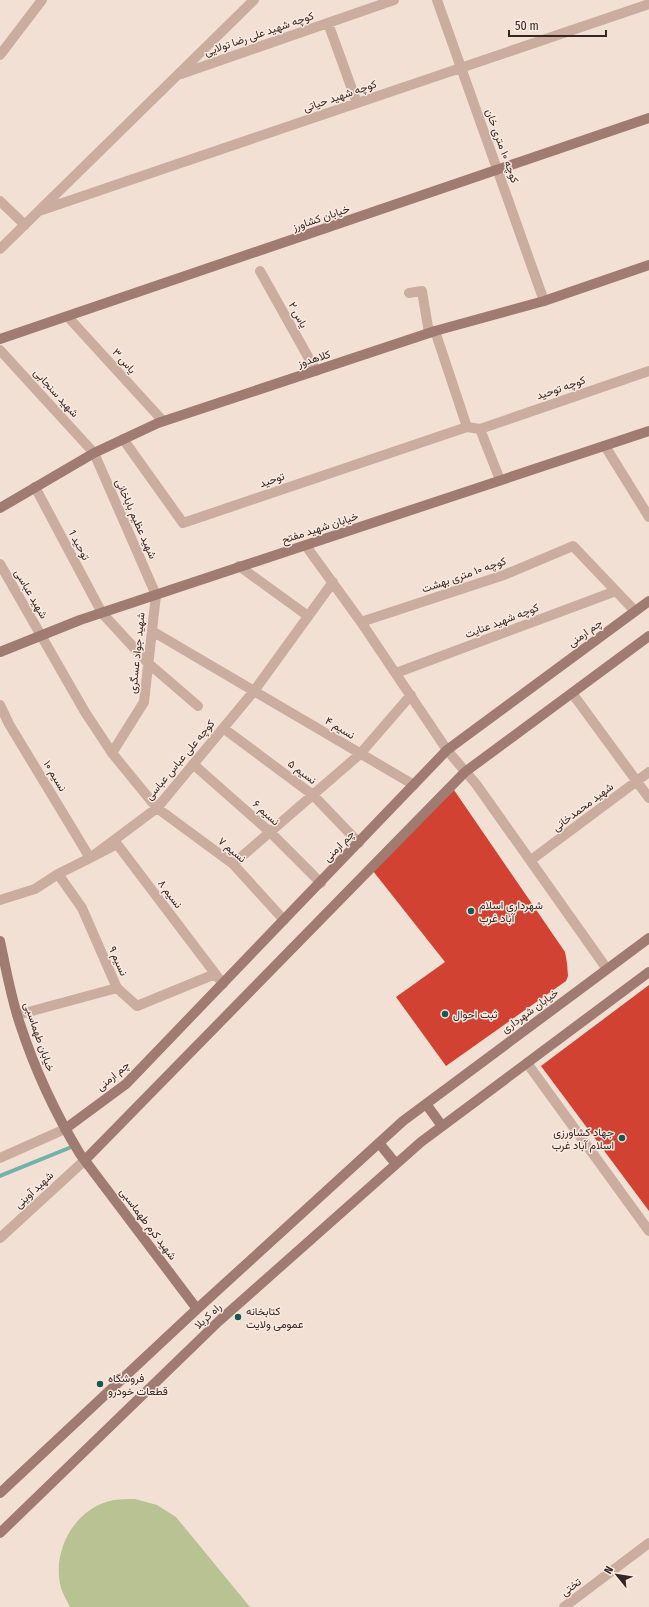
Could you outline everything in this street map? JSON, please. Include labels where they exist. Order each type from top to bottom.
[{"type":"street","points":[[0,55],[42,0]]},
{"type":"street","points":[[0,249],[254,0]]},
{"type":"street","name":"کوچه شهید علی رضا تولایی","points":[[177,75],[394,0]]},
{"type":"street","name":"کوچه ۱۰ متری خان","points":[[437,0],[544,301]]},
{"type":"street","name":"کوچه شهید حیاتی","points":[[38,211],[649,4]]},
{"type":"street","points":[[328,22],[357,103]]},
{"type":"street","name":"خیابان کشاورز","points":[[0,339],[498,171],[649,118]]},
{"type":"street","points":[[0,201],[25,224]]},
{"type":"street","name":"کلاهدوز","points":[[0,508],[94,453],[163,421],[432,332],[544,301],[649,265]]},
{"type":"street","name":"یاس ۲","points":[[260,272],[316,371]]},
{"type":"street","points":[[409,293],[422,291],[432,332],[467,427],[480,429],[500,480]]},
{"type":"street","name":"یاس ۳","points":[[68,317],[163,421]]},
{"type":"street","name":"شهید سنجابی","points":[[0,350],[94,453]]},
{"type":"street","name":"کوچه توحید","points":[[480,429],[649,370]]},
{"type":"street","name":"توحید","points":[[123,439],[183,523],[467,427]]},
{"type":"street","name":"خیابان شهید مفتح","points":[[0,652],[41,635],[102,613],[239,566],[306,546],[649,431]]},
{"type":"street","points":[[605,446],[649,517]]},
{"type":"street","name":"شهید عظیم باباخانی","points":[[94,453],[156,595]]},
{"type":"street","name":"توحید 1","points":[[35,487],[102,613],[148,663],[198,706]]},
{"type":"street","points":[[306,546],[361,622],[448,750],[476,784],[607,969]]},
{"type":"street","name":"کوچه ۱۰ متری بهشت","points":[[361,622],[504,575],[573,546],[616,591]]},
{"type":"street","name":"شهید عباسی","points":[[0,564],[85,712],[112,753]]},
{"type":"street","points":[[239,566],[308,616]]},
{"type":"street","name":"کوچه علی عباس عباسی","points":[[0,900],[35,889],[58,874],[90,858],[157,808],[254,691],[333,582]]},
{"type":"street","points":[[616,591],[635,611]]},
{"type":"street","name":"کوچه شهید عنایت","points":[[396,673],[616,591]]},
{"type":"street","name":"شهید جواد عسگری","points":[[112,753],[144,702],[156,595]]},
{"type":"street","name":"چم ارمنی","points":[[67,1132],[126,1084],[448,750],[649,601]]},
{"type":"street","name":"نسیم ۴","points":[[152,631],[414,785]]},
{"type":"street","points":[[82,1157],[465,772],[649,636]]},
{"type":"street","points":[[572,693],[649,798]]},
{"type":"street","points":[[233,864],[360,754],[411,695]]},
{"type":"street","name":"نسیم ۱۰","points":[[0,705],[90,858]]},
{"type":"street","name":"نسیم ۵","points":[[223,728],[313,795],[359,842]]},
{"type":"street","name":"نسیم ۷","points":[[112,753],[157,808],[233,864],[284,920]]},
{"type":"street","name":"نسیم ۶","points":[[193,764],[270,832],[321,882]]},
{"type":"street","name":"شهید محمدخانی","points":[[531,860],[649,772]]},
{"type":"street","name":"نسیم ۸","points":[[90,858],[117,844],[223,984]]},
{"type":"street","name":"نسیم ۹","points":[[17,1015],[117,988],[82,908],[58,874]]},
{"type":"street","name":"خیابان شهرداری","points":[[426,1104],[649,938]]},
{"type":"street","name":"خیابان طهماسبی","points":[[0,941],[17,1015],[42,1083],[67,1132],[82,1157]]},
{"type":"street","points":[[426,1104],[442,1126],[649,972]]},
{"type":"street","points":[[117,988],[137,1006],[215,974]]},
{"type":"street","points":[[527,1064],[649,1231]]},
{"type":"street","name":"راه کربلا","points":[[0,1494],[197,1309],[403,1121],[426,1104]]},
{"type":"street","name":"راه کربلا","points":[[0,1533],[219,1321],[396,1164],[442,1126]]},
{"type":"street","points":[[0,1158],[67,1132]]},
{"type":"street","points":[[379,1143],[396,1164]]},
{"type":"street","name":"شهید آوینی","points":[[0,1238],[82,1157]]},
{"type":"street","name":"شهید کرم طهماسبی","points":[[82,1157],[197,1309]]},
{"type":"street","name":"تختی","points":[[564,1607],[649,1543]]},
{"type":"green space","points":[[121,1499],[135,1499],[157,1505],[176,1517],[250,1607],[70,1607],[61,1588],[59,1574],[63,1546],[69,1533],[77,1521],[100,1504]]},
{"type":"building","name":"شهرداری اسلام آباد غرب","points":[[454,790],[565,952],[568,976],[566,981],[446,1066],[396,997],[445,962],[373,871]]},
{"type":"building","name":"جهاد کشاورزی اسلام آباد غرب","points":[[649,985],[649,1211],[541,1066]]},
{"type":"waterway","points":[[0,1176],[69,1148]]},
{"type":"place","name":"شهرداری اسلام آباد غرب","points":[[471,911]]},
{"type":"place","name":"ثبت احوال","points":[[445,1014]]},
{"type":"place","name":"جهاد کشاورزی اسلام آباد غرب","points":[[622,1138]]},
{"type":"place","name":"کتابخانه عمومی ولایت","points":[[238,1317]]},
{"type":"place","name":"فروشگاه قطعات خودرو","points":[[100,1384]]}]
